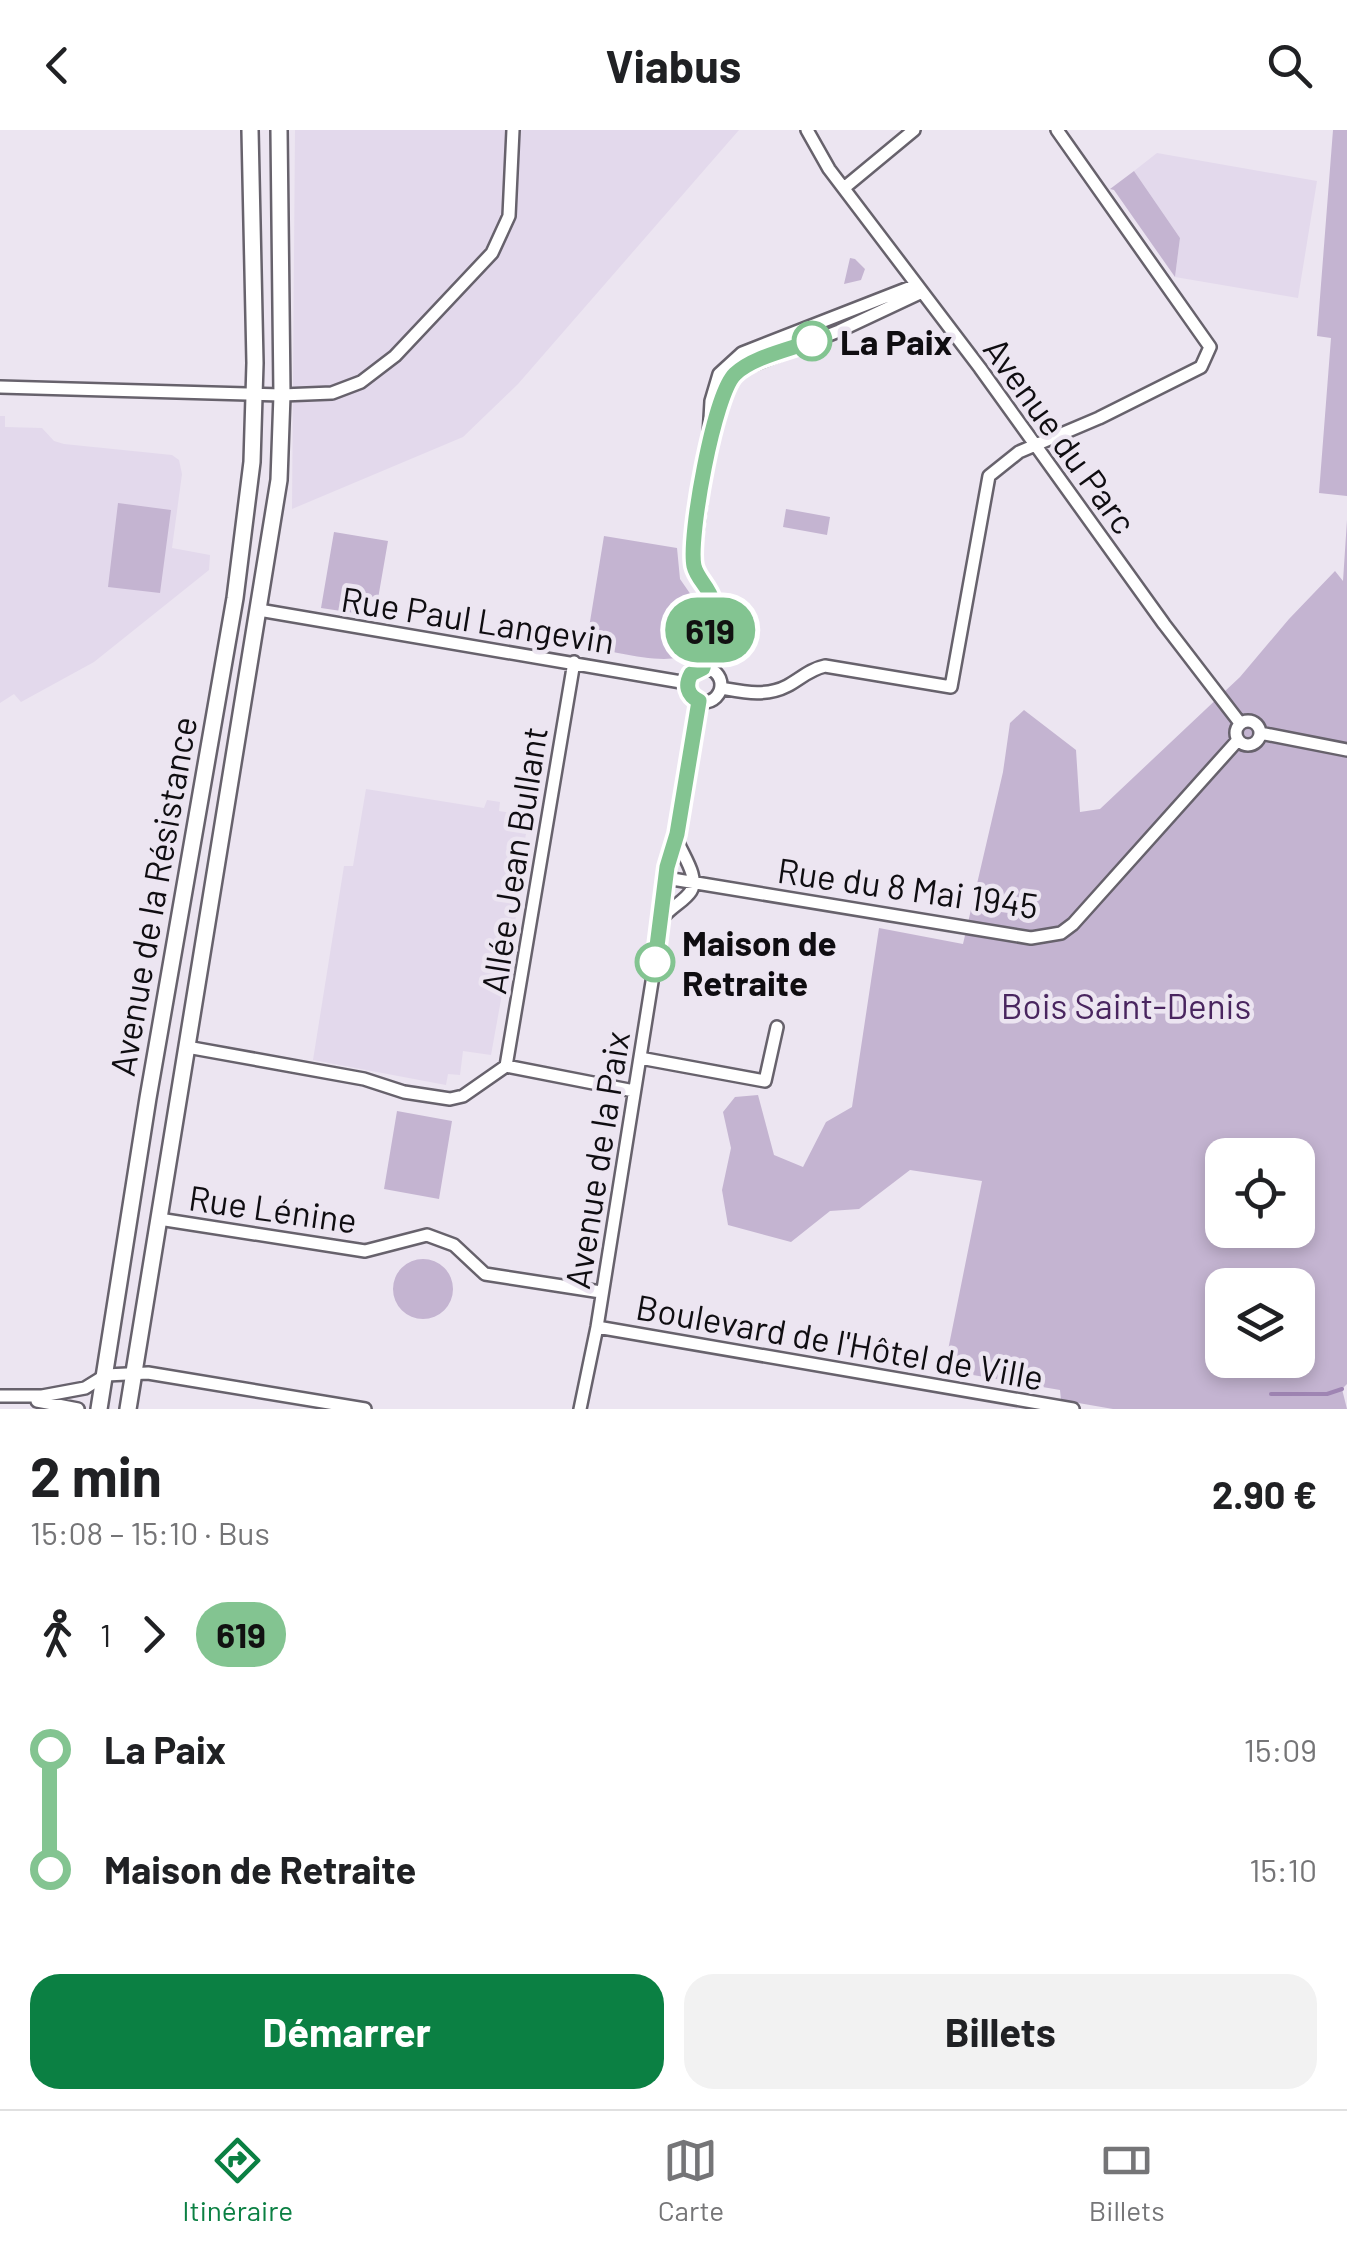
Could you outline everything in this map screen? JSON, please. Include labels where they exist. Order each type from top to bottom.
[{"type":"main road","name":"Avenue de la Résistance","points":[[99,1409],[148,1098],[235,598],[252,462],[250,130]]},
{"type":"main road","name":"Avenue de la Résistance","points":[[128,1409],[279,480],[279,130]]},
{"type":"street","points":[[0,387],[282,395],[332,392],[376,373],[492,254],[510,216],[513,130]]},
{"type":"street","name":"Avenue du Parc","points":[[806,130],[840,184],[1240,724]]},
{"type":"street","points":[[840,184],[914,130]]},
{"type":"street","points":[[721,688],[770,692],[824,666],[952,687],[990,476],[1019,452],[1201,367],[1210,346],[1056,130]]},
{"type":"street","points":[[703,668],[713,601],[698,575],[694,555],[715,382],[730,360],[742,353],[919,288]]},
{"type":"street","name":"Rue Paul Langevin","points":[[259,610],[687,683]]},
{"type":"street","name":"Allée Jean Bullant","points":[[506,1066],[574,662]]},
{"type":"street","points":[[703,668],[715,671],[721,688],[715,698],[699,701],[691,696],[687,683],[691,674],[703,668]]},
{"type":"street","name":"Avenue de la Paix","points":[[580,1409],[597,1327],[670,848],[676,837],[699,701]]},
{"type":"street","points":[[1260,733],[1252,745],[1238,740],[1236,732],[1240,724],[1253,722],[1260,733],[1347,750]]},
{"type":"street","name":"Rue du 8 Mai 1945","points":[[666,878],[1045,937],[1061,933],[1073,924],[1238,740]]},
{"type":"street","points":[[662,919],[691,892],[694,882],[676,837]]},
{"type":"street","points":[[640,1058],[764,1081],[777,1028]]},
{"type":"street","points":[[187,1047],[450,1099],[463,1096],[506,1066],[634,1091]]},
{"type":"street","name":"Rue Lénine","points":[[159,1219],[365,1251],[427,1235],[454,1245],[485,1274],[601,1292]]},
{"type":"street","name":"Boulevard de l'Hôtel de Ville","points":[[597,1327],[1074,1409]]},
{"type":"street","points":[[18,1397],[74,1390],[106,1375],[134,1373],[365,1409]]},
{"type":"street","points":[[0,1396],[78,1409]]},
{"type":"shaded area","points":[[295,130],[739,130],[518,384],[463,437],[292,509]]},
{"type":"shaded area","points":[[1157,153],[1317,181],[1298,298],[1175,277],[1180,238],[1134,171]]},
{"type":"shaded area","points":[[0,416],[5,416],[5,427],[42,428],[54,441],[64,444],[172,455],[179,460],[182,474],[172,548],[210,555],[209,570],[94,662],[21,702],[14,694],[0,703]]},
{"type":"shaded area","points":[[366,789],[484,808],[487,800],[500,802],[499,811],[529,816],[514,904],[518,905],[491,1055],[463,1051],[460,1075],[448,1074],[446,1085],[313,1060],[344,866],[353,866]]},
{"type":"green space","points":[[1333,130],[1347,130],[1347,496],[1319,493],[1331,338],[1317,336]]},
{"type":"green space","points":[[1134,171],[1180,238],[1175,277],[1110,189]]},
{"type":"green space","points":[[850,258],[865,269],[861,280],[844,284]]},
{"type":"green space","points":[[118,503],[171,510],[160,593],[108,587]]},
{"type":"green space","points":[[786,509],[830,517],[827,535],[783,527]]},
{"type":"green space","name":"Bois Saint-Denis","points":[[1347,520],[1347,1384],[1342,1389],[1347,1409],[1113,1409],[1061,1400],[1060,1390],[944,1370],[982,1181],[910,1170],[859,1209],[830,1211],[791,1242],[728,1225],[722,1190],[731,1148],[723,1112],[735,1097],[758,1095],[774,1155],[803,1167],[826,1122],[852,1107],[879,928],[963,944],[1003,772],[1010,723],[1024,710],[1076,750],[1080,812],[1100,809],[1240,677],[1335,571],[1343,581]]},
{"type":"green space","points":[[334,532],[388,541],[375,616],[321,608]]},
{"type":"green space","points":[[604,536],[677,548],[680,579],[698,605],[688,652],[680,657],[655,659],[586,646]]},
{"type":"green space","points":[[397,1111],[452,1121],[439,1199],[384,1189]]},
{"type":"green space","points":[[423,1259],[444,1268],[453,1289],[444,1310],[423,1319],[402,1310],[393,1289],[402,1268]]},
{"type":"waterway","points":[[1271,1394],[1327,1394],[1342,1389]]},
{"type":"bus line","name":"619","points":[[655,962],[670,848],[677,834],[699,701],[691,696],[687,683],[691,674],[703,668],[713,612],[713,601],[694,566],[694,555],[718,402],[727,383],[742,368],[812,341]]},
{"type":"place","name":"La Paix","points":[[812,341]]},
{"type":"place","name":"Maison de Retraite","points":[[655,962]]}]
